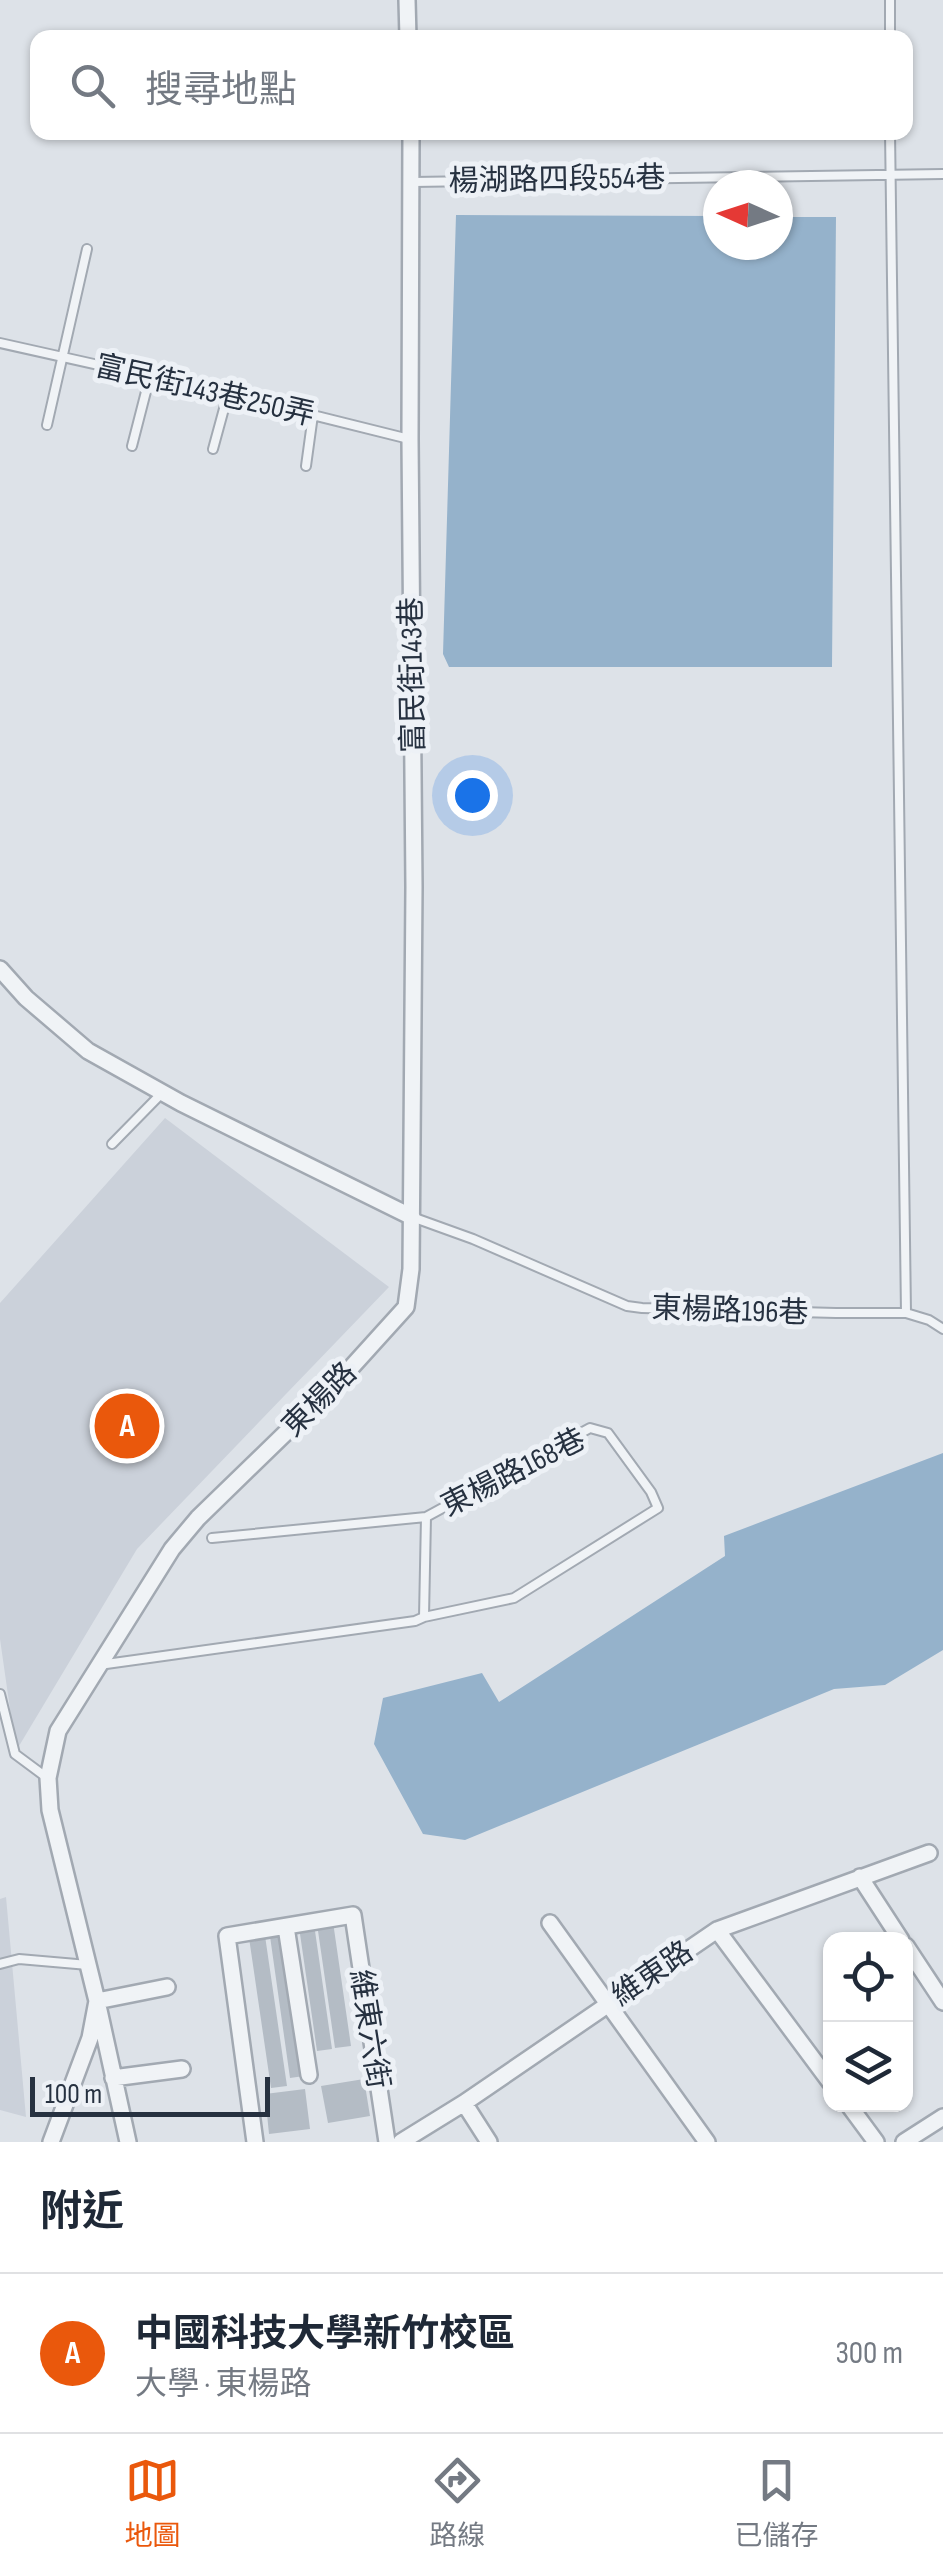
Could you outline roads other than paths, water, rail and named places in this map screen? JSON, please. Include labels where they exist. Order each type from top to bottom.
[{"type":"street","points":[[407,0],[408,30]]},
{"type":"street","name":"富民街143巷","points":[[410,140],[412,1217]]},
{"type":"street","points":[[0,970],[88,1051],[162,1093],[412,1217]]},
{"type":"street","name":"東楊路","points":[[128,2142],[50,1810],[48,1778],[58,1732],[180,1539],[339,1382],[406,1308],[412,1269],[412,1217]]},
{"type":"street","name":"維東路","points":[[401,2142],[717,1930],[929,1853]]},
{"type":"street","points":[[860,1877],[897,1932]]},
{"type":"street","name":"維東六街","points":[[286,1926],[353,1915],[388,2142]]},
{"type":"street","points":[[550,1924],[708,2142]]},
{"type":"street","points":[[255,2142],[227,1936],[286,1926],[309,2075]]},
{"type":"street","points":[[717,1930],[823,2073]]},
{"type":"street","points":[[913,1957],[943,2002]]},
{"type":"street","points":[[96,2001],[167,1987]]},
{"type":"street","name":"東楊路","points":[[52,2142],[90,2038],[96,2001]]},
{"type":"street","points":[[114,2078],[182,2069]]},
{"type":"street","points":[[464,2103],[489,2142]]},
{"type":"street","points":[[854,2112],[876,2142]]},
{"type":"street","points":[[904,2142],[943,2117]]},
{"type":"lane","points":[[890,0],[890,30]]},
{"type":"lane","points":[[890,140],[906,1312]]},
{"type":"lane","name":"楊湖路四段554巷","points":[[412,182],[943,174]]},
{"type":"lane","points":[[47,425],[88,249]]},
{"type":"lane","name":"富民街143巷250弄","points":[[0,342],[410,439]]},
{"type":"lane","points":[[132,446],[150,376]]},
{"type":"lane","points":[[212,449],[228,394]]},
{"type":"lane","points":[[306,466],[313,415]]},
{"type":"lane","points":[[112,1144],[162,1093]]},
{"type":"lane","name":"東楊路196巷","points":[[412,1217],[627,1306],[836,1314],[906,1312],[943,1329]]},
{"type":"lane","name":"東楊路168巷","points":[[99,1665],[415,1621],[514,1598],[658,1508],[652,1492],[608,1433],[590,1428],[426,1517],[212,1538]]},
{"type":"lane","name":"東楊路168巷","points":[[424,1616],[426,1517]]},
{"type":"lane","points":[[0,1694],[15,1754],[48,1778]]},
{"type":"lane","points":[[0,1964],[19,1960],[88,1965]]},
{"type":"water","points":[[456,215],[703,216],[703,260],[793,260],[793,217],[836,217],[832,667],[449,667],[443,654]]},
{"type":"water","points":[[943,1453],[943,1650],[885,1685],[834,1689],[465,1840],[423,1834],[374,1744],[383,1698],[482,1673],[499,1702],[725,1556],[724,1536]]},
{"type":"place","name":"中國科技大學新竹校區","points":[[127,1426]]}]
